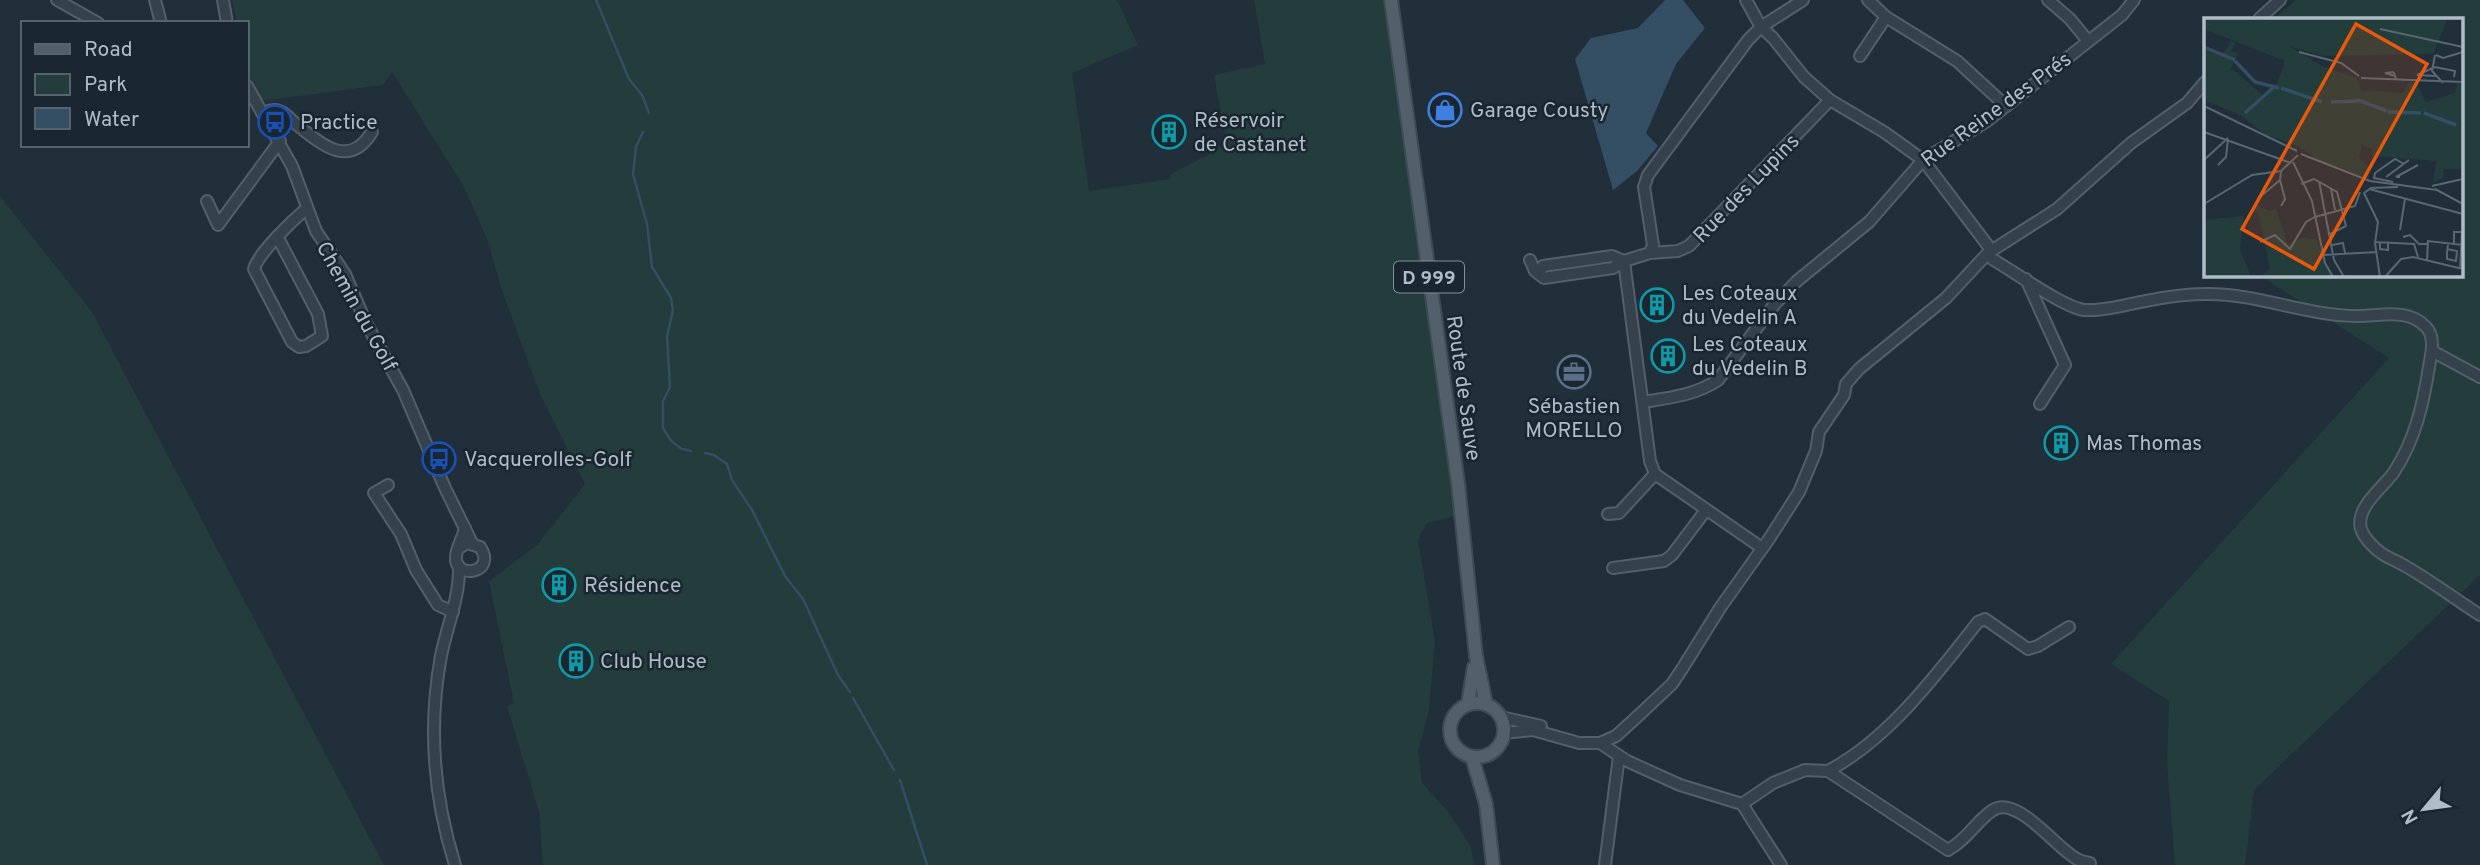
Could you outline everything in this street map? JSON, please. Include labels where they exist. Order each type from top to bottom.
[{"type":"main road","name":"Route de Sauve","points":[[1391,0],[1458,483],[1476,656],[1486,704]]},
{"type":"main road","name":"Route de Sauve","points":[[1468,704],[1476,656]]},
{"type":"main road","points":[[1468,704],[1486,704],[1501,718],[1504,733],[1494,752],[1487,756],[1472,757],[1457,749],[1449,732],[1454,715],[1468,704]]},
{"type":"main road","points":[[1493,865],[1486,804],[1487,771],[1494,752]]},
{"type":"main road","points":[[1472,757],[1486,804]]},
{"type":"street","points":[[57,0],[94,21]]},
{"type":"street","points":[[155,0],[160,21]]},
{"type":"street","points":[[223,0],[227,21]]},
{"type":"street","points":[[1746,0],[1761,27],[1804,77],[1830,100],[1884,132],[1923,160],[1990,252],[1992,259],[2047,293],[2081,310],[2102,310],[2169,297],[2207,294],[2268,301],[2334,315],[2402,314],[2418,320],[2432,336],[2422,407],[2413,435],[2394,472],[2360,517],[2361,530],[2369,542],[2382,553],[2480,615]]},
{"type":"street","points":[[1650,253],[1653,245],[1644,187],[1648,175],[1744,44],[1761,27],[1803,0]]},
{"type":"street","points":[[1868,0],[1886,17],[1957,61],[2006,106]]},
{"type":"street","points":[[2048,0],[2070,19],[2088,41]]},
{"type":"street","name":"Rue Reine des Prés","points":[[1643,402],[1690,394],[1718,380],[1774,305],[1797,281],[1869,222],[1923,160],[1987,121],[2122,15],[2134,0]]},
{"type":"street","points":[[2260,18],[2280,0]]},
{"type":"street","points":[[1860,56],[1886,17]]},
{"type":"street","points":[[1501,718],[1543,726],[1579,743],[1600,743],[1616,736],[1672,684],[1799,492],[1816,452],[1819,432],[1844,395],[1846,384],[1860,369],[1946,298],[1990,252],[2057,209],[2131,143],[2187,103],[2204,83]]},
{"type":"street","name":"Chemin du Golf","points":[[248,88],[292,166],[316,231],[345,274],[370,332],[408,398],[445,488],[472,543]]},
{"type":"street","name":"Rue des Lupins","points":[[1530,260],[1535,271],[1544,278],[1614,268],[1624,261],[1650,253],[1678,251],[1689,246],[1830,100]]},
{"type":"street","points":[[263,113],[273,110],[284,113],[334,151],[354,151],[365,144],[372,132]]},
{"type":"street","points":[[207,201],[218,225],[280,141]]},
{"type":"street","points":[[278,238],[318,314],[321,336],[306,346],[299,347],[292,342],[254,269],[256,263],[278,238],[307,208]]},
{"type":"street","points":[[1624,261],[1650,461],[1655,474],[1762,548]]},
{"type":"street","points":[[2026,279],[2065,365],[2040,404]]},
{"type":"street","points":[[2432,351],[2480,377]]},
{"type":"street","points":[[1608,514],[1619,513],[1655,474]]},
{"type":"street","points":[[388,485],[374,494],[401,534],[416,570],[438,605],[453,612]]},
{"type":"street","points":[[1613,568],[1664,561],[1672,555],[1706,510]]},
{"type":"street","points":[[464,569],[456,557],[465,528]]},
{"type":"street","points":[[459,548],[472,543],[480,547],[485,558],[480,568],[464,569]]},
{"type":"street","points":[[455,865],[440,803],[434,729],[441,654],[464,569]]},
{"type":"street","points":[[1742,804],[1773,783],[1805,770],[1828,771],[1851,759],[1909,705],[1978,622],[1985,619],[2028,649],[2069,627]]},
{"type":"street","points":[[1504,733],[1533,730],[1566,738]]},
{"type":"street","points":[[1600,743],[1619,756],[1680,785],[1742,804],[1781,865]]},
{"type":"street","points":[[1605,865],[1619,756]]},
{"type":"street","points":[[1828,771],[1948,850],[1960,844],[1993,811],[2004,807],[2033,822],[2077,860],[2090,863]]},
{"type":"green space","points":[[232,0],[1117,0],[1138,45],[1072,73],[1089,191],[1170,179],[1171,174],[1227,145],[1214,75],[1265,64],[1254,0],[1384,0],[1455,516],[1427,523],[1418,540],[1435,641],[1429,710],[1418,752],[1422,783],[1449,813],[1471,847],[1474,865],[543,865],[539,812],[507,706],[514,703],[489,581],[538,544],[585,484],[540,394],[501,288],[489,244],[464,187],[392,72],[383,85],[261,101],[248,74],[248,21],[237,21]]},
{"type":"green space","points":[[2296,0],[2480,0],[2480,575],[2254,790],[2245,865],[2175,865],[2167,765],[2169,701],[2111,664],[2389,358],[2261,276],[2462,276],[2462,18],[2275,18]]},
{"type":"green space","points":[[0,196],[92,312],[384,865],[0,865]]},
{"type":"water","points":[[1665,0],[1683,0],[1705,28],[1676,64],[1646,133],[1658,146],[1637,171],[1613,190],[1575,59],[1591,38],[1638,28]]},
{"type":"waterway","points":[[596,0],[629,79],[642,95],[649,113]]},
{"type":"waterway","points":[[643,132],[636,147],[633,174],[647,224],[652,267],[671,298],[673,310],[667,337],[670,387],[663,401],[663,428],[671,441],[682,449],[691,451]]},
{"type":"waterway","points":[[705,453],[714,455],[727,464],[732,480],[752,510],[785,576],[803,599],[838,675],[850,692]]},
{"type":"waterway","points":[[853,698],[894,770]]},
{"type":"waterway","points":[[900,780],[927,865]]},
{"type":"place","name":"Garage Cousty","points":[[1445,110]]},
{"type":"place","name":"Practice","points":[[275,122]]},
{"type":"place","name":"Réservoir de Castanet","points":[[1169,132]]},
{"type":"place","name":"Les Coteaux du Vedelin A","points":[[1657,305]]},
{"type":"place","name":"Les Coteaux du Vedelin B","points":[[1668,356]]},
{"type":"place","name":"Sébastien MORELLO","points":[[1574,372]]},
{"type":"place","name":"Mas Thomas","points":[[2061,443]]},
{"type":"place","name":"Vacquerolles-Golf","points":[[439,459]]},
{"type":"place","name":"Résidence","points":[[559,585]]},
{"type":"place","name":"Club House","points":[[576,661]]}]
